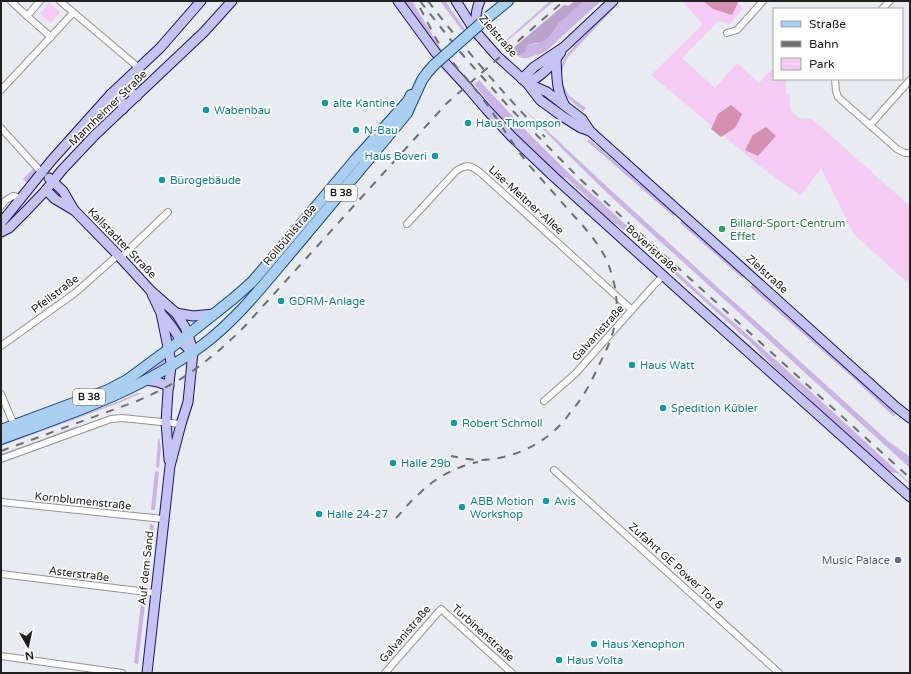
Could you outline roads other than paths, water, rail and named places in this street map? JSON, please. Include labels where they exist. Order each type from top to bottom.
[{"type":"main road","name":"Mannheimer Straße","points":[[1,232],[9,228],[26,211],[95,135],[204,32],[232,1]]},
{"type":"main road","name":"Boveristraße","points":[[398,1],[436,53],[507,132],[663,276],[910,497]]},
{"type":"main road","name":"B 38","points":[[486,17],[501,1]]},
{"type":"main road","name":"B 38","points":[[432,64],[486,17],[508,1]]},
{"type":"main road","points":[[525,81],[534,67],[564,47],[613,1]]},
{"type":"main road","name":"Mannheimer Straße","points":[[1,223],[42,172],[110,94],[160,48],[196,3]]},
{"type":"main road","points":[[459,4],[478,4],[475,31]]},
{"type":"main road","name":"Zielstraße","points":[[459,4],[475,31],[497,56],[525,81],[540,100],[581,128],[590,131]]},
{"type":"main road","points":[[525,81],[536,79],[556,59],[564,47]]},
{"type":"main road","points":[[556,59],[557,81],[560,96],[565,106]]},
{"type":"main road","name":"Rollbühlstraße","points":[[188,334],[252,282],[355,160],[410,98],[422,72],[432,64]]},
{"type":"main road","name":"Rollbühlstraße","points":[[192,352],[205,343],[235,317],[407,113],[416,91],[432,64]]},
{"type":"main road","points":[[132,75],[129,86],[130,92],[137,96]]},
{"type":"main road","name":"Zielstraße","points":[[525,81],[547,92],[582,119],[590,131],[910,418]]},
{"type":"main road","points":[[110,94],[119,96],[122,101],[123,109]]},
{"type":"main road","points":[[42,172],[46,190]]},
{"type":"main road","name":"Kallstadter Straße","points":[[42,172],[63,191],[75,211],[151,291],[176,313],[185,326],[192,352]]},
{"type":"main road","name":"Kallstadter Straße","points":[[46,190],[55,199],[75,211]]},
{"type":"main road","points":[[21,198],[25,204],[26,211]]},
{"type":"main road","name":"Kallstadter Straße","points":[[151,291],[161,313],[168,349]]},
{"type":"main road","points":[[161,313],[173,328],[180,341],[192,352]]},
{"type":"main road","points":[[176,313],[193,316],[214,314]]},
{"type":"main road","name":"B 38","points":[[1,430],[13,422],[108,390],[127,380],[188,334]]},
{"type":"main road","name":"Auf dem Sand","points":[[168,349],[171,366],[166,422],[170,466]]},
{"type":"main road","name":"B 38","points":[[1,439],[101,402],[147,380],[192,352]]},
{"type":"main road","name":"Auf dem Sand","points":[[147,673],[170,466],[188,402],[192,352]]},
{"type":"main road","points":[[147,380],[169,386]]},
{"type":"street","points":[[11,1],[51,37]]},
{"type":"street","points":[[27,16],[40,1]]},
{"type":"street","points":[[60,1],[139,68]]},
{"type":"street","points":[[727,33],[737,30],[763,1]]},
{"type":"street","points":[[1,90],[73,13]]},
{"type":"street","points":[[835,80],[838,97],[903,153],[910,153]]},
{"type":"street","points":[[870,125],[910,80]]},
{"type":"street","points":[[1,128],[42,172]]},
{"type":"street","name":"Lise-Meitner-Allee","points":[[407,224],[456,171],[461,167],[468,166],[475,168],[632,310]]},
{"type":"street","points":[[1,195],[6,200]]},
{"type":"street","points":[[1,206],[6,200],[13,196],[21,198]]},
{"type":"street","name":"Pfeilstraße","points":[[1,346],[75,293],[168,212]]},
{"type":"street","name":"Galvanistraße","points":[[544,401],[575,374],[663,276]]},
{"type":"street","points":[[1,394],[13,422]]},
{"type":"street","points":[[1,459],[111,419],[122,418],[181,424]]},
{"type":"street","name":"Zufahrt GE Power Tor 8","points":[[556,472],[779,673]]},
{"type":"street","name":"Kornblumenstraße","points":[[1,502],[163,519]]},
{"type":"street","name":"Asterstraße","points":[[1,574],[155,593]]},
{"type":"street","name":"Galvanistraße","points":[[385,673],[441,609]]},
{"type":"street","name":"Turbinenstraße","points":[[441,609],[512,673]]},
{"type":"street","points":[[1,656],[122,673]]},
{"type":"street","points":[[65,673],[66,665]]},
{"type":"railway","points":[[420,1],[461,53],[508,106],[580,179],[910,478]]},
{"type":"railway","points":[[428,1],[514,104],[545,137]]},
{"type":"railway","points":[[1,451],[137,401],[179,380],[205,362],[244,327],[447,103],[564,1]]},
{"type":"railway","points":[[420,8],[444,51],[483,99],[529,165],[592,237],[605,257],[611,271],[617,303],[615,324],[612,335],[604,356],[590,384],[567,417],[550,435],[529,448],[506,457],[481,460],[451,456]]},
{"type":"railway","points":[[396,518],[426,487],[440,477],[454,470],[478,462]]},
{"type":"place","name":"alte Kantine","points":[[325,103]]},
{"type":"place","name":"Wabenbau","points":[[206,110]]},
{"type":"place","name":"Haus Thompson","points":[[468,123]]},
{"type":"place","name":"N-Bau","points":[[356,130]]},
{"type":"place","name":"Haus Boveri","points":[[435,156]]},
{"type":"place","name":"Bürogebäude","points":[[162,180]]},
{"type":"place","name":"Billard-Sport-Centrum Effet","points":[[722,229]]},
{"type":"place","name":"GDRM-Anlage","points":[[281,301]]},
{"type":"place","name":"Haus Watt","points":[[632,365]]},
{"type":"place","name":"Spedition Kübler","points":[[663,408]]},
{"type":"place","name":"Robert Schmoll","points":[[454,423]]},
{"type":"place","name":"Halle 29b","points":[[393,463]]},
{"type":"place","name":"Avis","points":[[546,501]]},
{"type":"place","name":"ABB Motion Workshop","points":[[462,507]]},
{"type":"place","name":"Halle 24-27","points":[[319,514]]},
{"type":"place","name":"Music Palace","points":[[898,560]]},
{"type":"place","name":"Haus Xenophon","points":[[594,644]]},
{"type":"place","name":"Haus Volta","points":[[559,660]]}]
